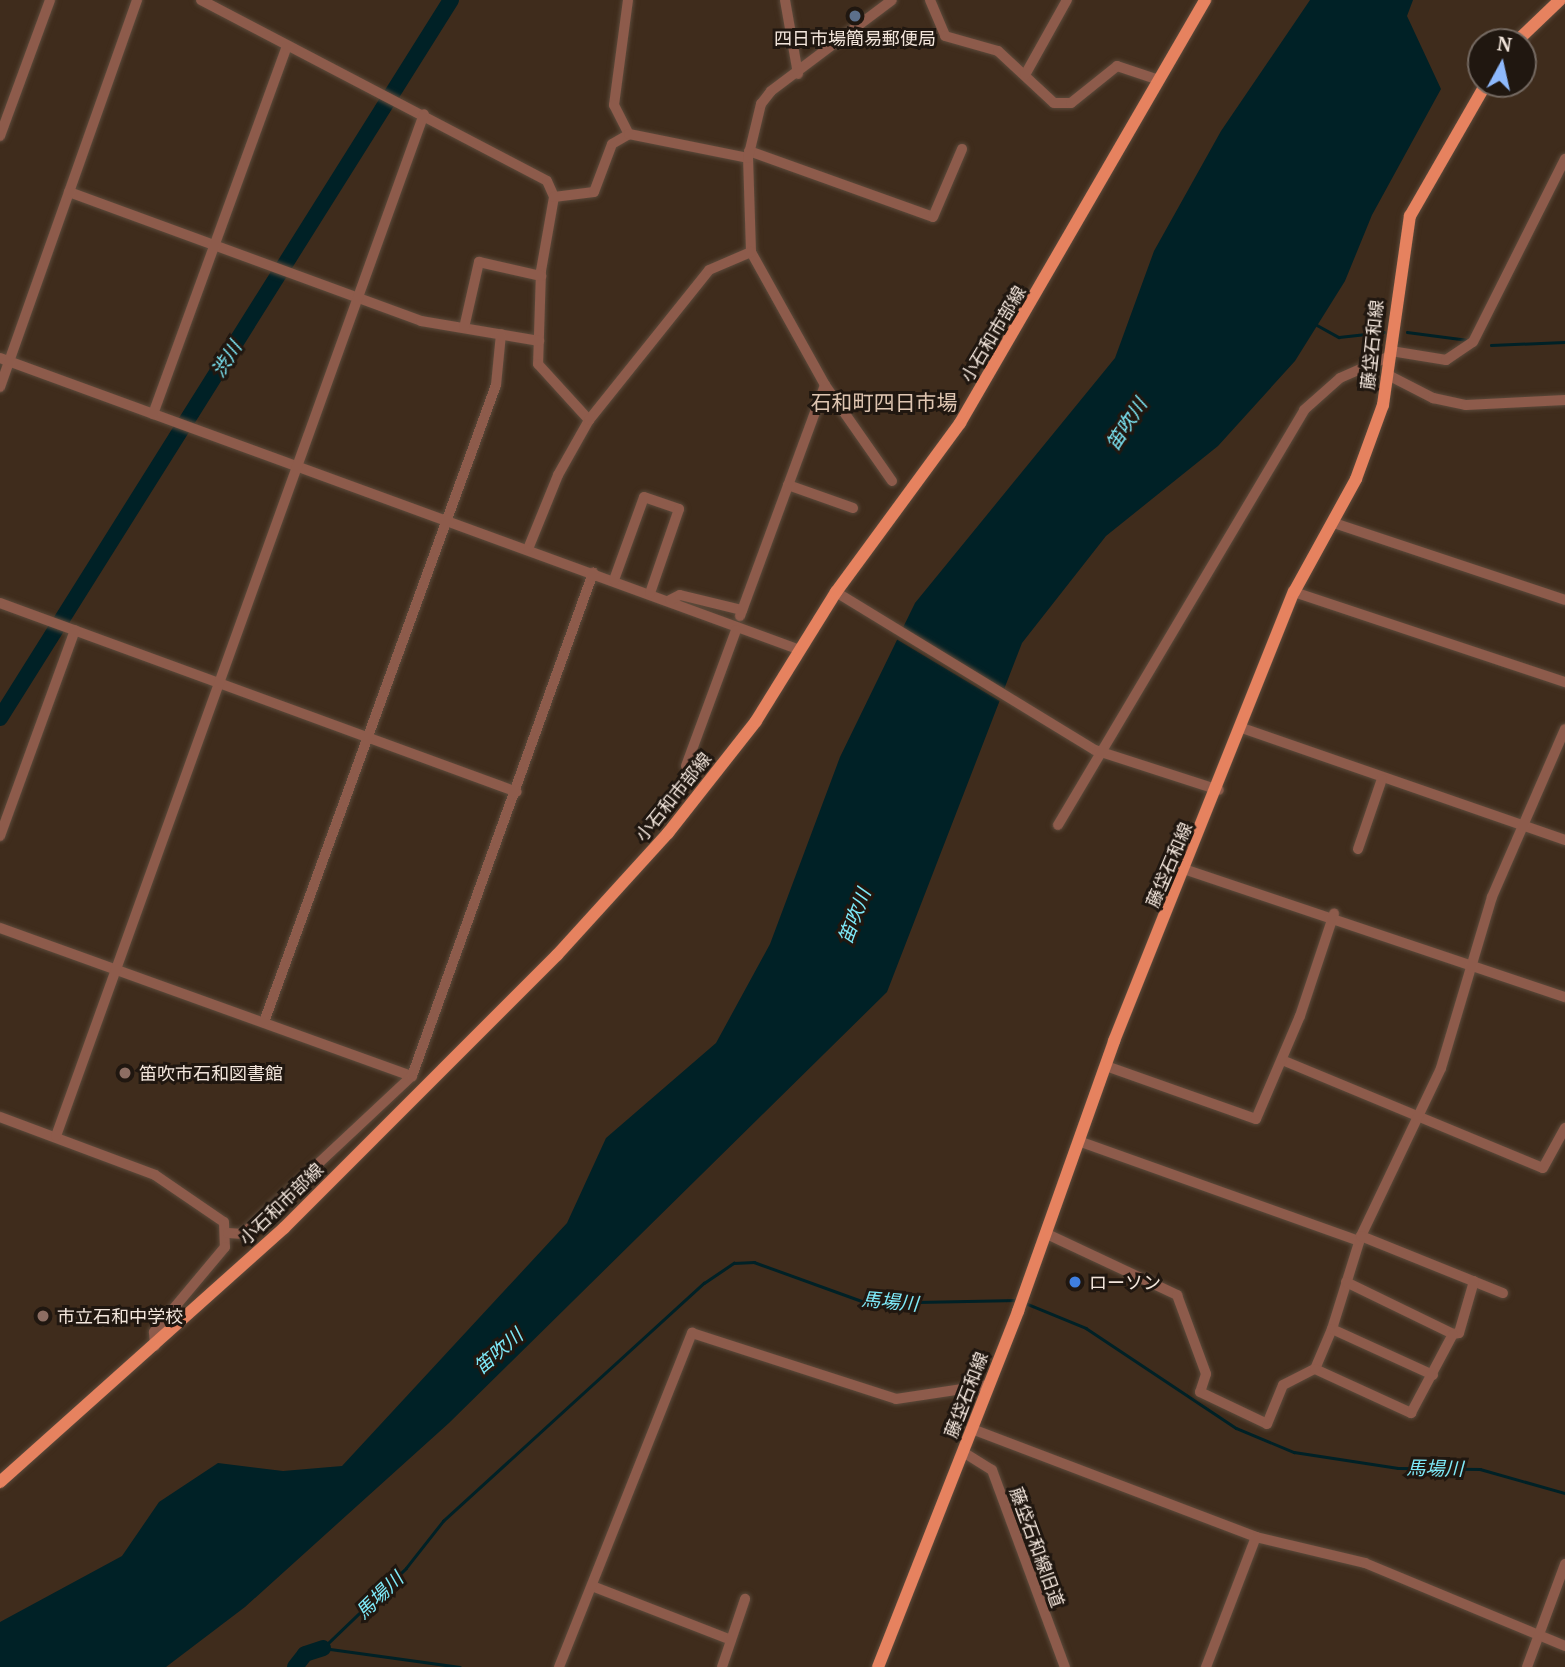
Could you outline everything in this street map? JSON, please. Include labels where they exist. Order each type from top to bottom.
[{"type":"main road","name":"小石和市部線","points":[[0,1482],[285,1228],[597,913],[723,764],[836,592],[960,423],[1156,79],[1205,0]]},
{"type":"main road","points":[[1531,28],[1560,0]]},
{"type":"main road","name":"藤垈石和線","points":[[878,1667],[1020,1305],[1081,1142],[1105,1066],[1184,869],[1219,790],[1294,592],[1356,479],[1388,376],[1402,241],[1419,195],[1478,98]]},
{"type":"street","points":[[0,136],[50,0]]},
{"type":"street","points":[[0,387],[5,359],[69,192],[136,0]]},
{"type":"street","points":[[201,0],[396,106],[424,114],[547,181],[554,197],[541,276],[538,364],[589,420]]},
{"type":"street","points":[[628,0],[614,105],[629,134]]},
{"type":"street","points":[[785,0],[798,74]]},
{"type":"street","points":[[892,0],[761,104],[748,155],[751,252],[825,385],[892,481]]},
{"type":"street","points":[[930,0],[945,36],[998,51],[1025,75],[1047,100],[1066,105],[1117,66],[1156,79]]},
{"type":"street","points":[[1025,75],[1067,0]]},
{"type":"street","points":[[153,414],[288,46]]},
{"type":"street","points":[[56,1136],[424,114]]},
{"type":"street","points":[[554,197],[594,192],[612,144],[629,134],[748,155],[933,217],[962,149]]},
{"type":"street","points":[[1058,825],[1098,751],[1304,410],[1340,378],[1391,352],[1446,360],[1473,342],[1565,159]]},
{"type":"street","points":[[69,192],[421,321],[539,341]]},
{"type":"street","points":[[528,550],[558,475],[589,420],[709,270],[751,252]]},
{"type":"street","points":[[464,328],[480,262],[541,276]]},
{"type":"street","points":[[264,1022],[444,520],[496,385],[501,334]]},
{"type":"street","points":[[5,359],[194,430],[670,600],[800,650]]},
{"type":"street","points":[[1388,376],[1433,398],[1466,405],[1565,400]]},
{"type":"street","points":[[670,600],[680,595],[741,613],[825,385]]},
{"type":"street","points":[[788,485],[853,508]]},
{"type":"street","points":[[614,580],[644,497],[678,509],[650,593]]},
{"type":"street","points":[[1334,523],[1565,600]]},
{"type":"street","points":[[228,1233],[243,1234],[412,1076],[517,792],[593,573]]},
{"type":"street","points":[[836,592],[1098,751],[1219,790]]},
{"type":"street","points":[[1294,592],[1565,682]]},
{"type":"street","points":[[0,603],[517,792]]},
{"type":"street","points":[[0,836],[71,629]]},
{"type":"street","points":[[686,766],[736,630]]},
{"type":"street","points":[[1242,728],[1382,779],[1565,840]]},
{"type":"street","points":[[1046,1234],[1177,1295],[1206,1374],[1200,1392],[1234,1412],[1267,1424],[1283,1385],[1315,1369],[1332,1329],[1360,1238],[1420,1119],[1492,897],[1526,828],[1565,729]]},
{"type":"street","points":[[1358,849],[1382,779]]},
{"type":"street","points":[[1184,869],[1334,914],[1565,997]]},
{"type":"street","points":[[1105,1066],[1256,1119],[1282,1060],[1334,914]]},
{"type":"street","points":[[0,928],[412,1076]]},
{"type":"street","points":[[1282,1060],[1544,1168],[1565,1128]]},
{"type":"street","points":[[0,1117],[155,1175],[224,1222],[228,1233],[225,1247],[154,1332],[155,1346]]},
{"type":"street","points":[[1081,1142],[1360,1238],[1503,1293]]},
{"type":"street","points":[[1346,1282],[1453,1334],[1460,1333],[1474,1281]]},
{"type":"street","points":[[1332,1329],[1433,1375]]},
{"type":"street","points":[[559,1667],[692,1333],[896,1399],[989,1385]]},
{"type":"street","points":[[1315,1369],[1411,1412],[1453,1334]]},
{"type":"street","points":[[972,1429],[1256,1537],[1365,1563],[1539,1638],[1565,1646]]},
{"type":"street","name":"藤垈石和線旧道","points":[[963,1452],[992,1470],[1065,1667]]},
{"type":"street","points":[[1206,1667],[1256,1537]]},
{"type":"street","points":[[1527,1667],[1565,1563]]},
{"type":"street","points":[[592,1586],[731,1640]]},
{"type":"street","points":[[722,1667],[745,1599]]},
{"type":"water","name":"笛吹川","points":[[1310,0],[1413,0],[1407,16],[1441,89],[1372,215],[1345,281],[1295,361],[1218,446],[1106,536],[1022,643],[887,992],[449,1423],[245,1607],[166,1667],[0,1667],[0,1622],[122,1556],[159,1502],[218,1463],[283,1471],[342,1466],[567,1223],[606,1138],[716,1043],[770,944],[840,757],[915,603],[1115,358],[1154,251],[1221,131]]},
{"type":"pier","points":[[900,626],[1007,690],[1000,702],[893,637]]},
{"type":"waterway","name":"渋川","points":[[0,718],[451,0]]},
{"type":"waterway","points":[[1317,325],[1339,337],[1384,332]]},
{"type":"waterway","points":[[1407,332],[1469,340]]},
{"type":"waterway","points":[[1491,345],[1565,342]]},
{"type":"waterway","name":"馬場川","points":[[323,1648],[406,1568],[443,1521],[704,1283],[734,1263],[754,1262],[867,1303],[1019,1300]]},
{"type":"waterway","name":"馬場川","points":[[1025,1303],[1086,1328],[1236,1428],[1294,1452],[1398,1468],[1480,1469],[1565,1493]]},
{"type":"waterway","points":[[323,1648],[460,1667]]},
{"type":"waterway","name":"馬場川","points":[[295,1667],[305,1654],[323,1648]]},
{"type":"place","name":"四日市場簡易郵便局","points":[[855,16]]},
{"type":"place","name":"笛吹市石和図書館","points":[[125,1073]]},
{"type":"place","name":"ローソン","points":[[1075,1282]]},
{"type":"place","name":"市立石和中学校","points":[[43,1316]]},
{"type":"district","name":"石和町四日市場","points":[[884,402]]}]
